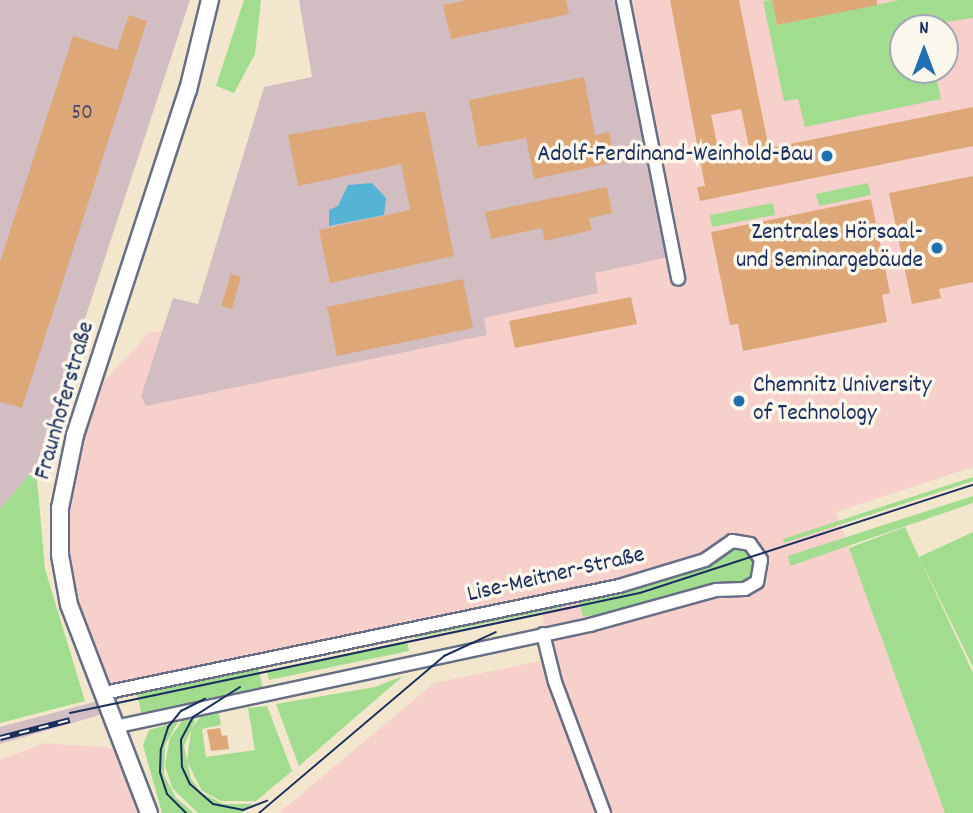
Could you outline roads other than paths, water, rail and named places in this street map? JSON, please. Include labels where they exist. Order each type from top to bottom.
[{"type":"main road","name":"Fraunhoferstraße","points":[[149,813],[118,726],[69,605],[60,555],[66,465],[188,90],[210,0]]},
{"type":"street","points":[[623,0],[678,279]]},
{"type":"street","name":"Lise-Meitner-Straße","points":[[104,693],[619,586],[705,560],[732,541],[750,544],[761,560],[757,582],[745,589],[708,592],[543,634],[118,726]]},
{"type":"street","points":[[543,634],[555,682],[604,813]]},
{"type":"water","points":[[372,183],[386,198],[384,215],[329,226],[329,210],[338,206],[348,185]]},
{"type":"tram line","points":[[70,713],[640,593],[973,485]]},
{"type":"tram line","points":[[259,813],[444,656],[496,632]]},
{"type":"tram line","points":[[240,687],[193,717],[181,740],[182,767],[190,784],[213,804],[243,810],[267,801]]},
{"type":"tram line","points":[[186,813],[167,794],[160,772],[161,749],[168,727],[181,711],[205,699]]},
{"type":"railway","points":[[0,738],[70,720]]},
{"type":"place","name":"Adolf-Ferdinand-Weinhold-Bau","points":[[827,156]]},
{"type":"place","name":"Zentrales Hörsaal- und Seminargebäude","points":[[937,248]]},
{"type":"place","name":"Chemnitz University of Technology","points":[[739,401]]}]
